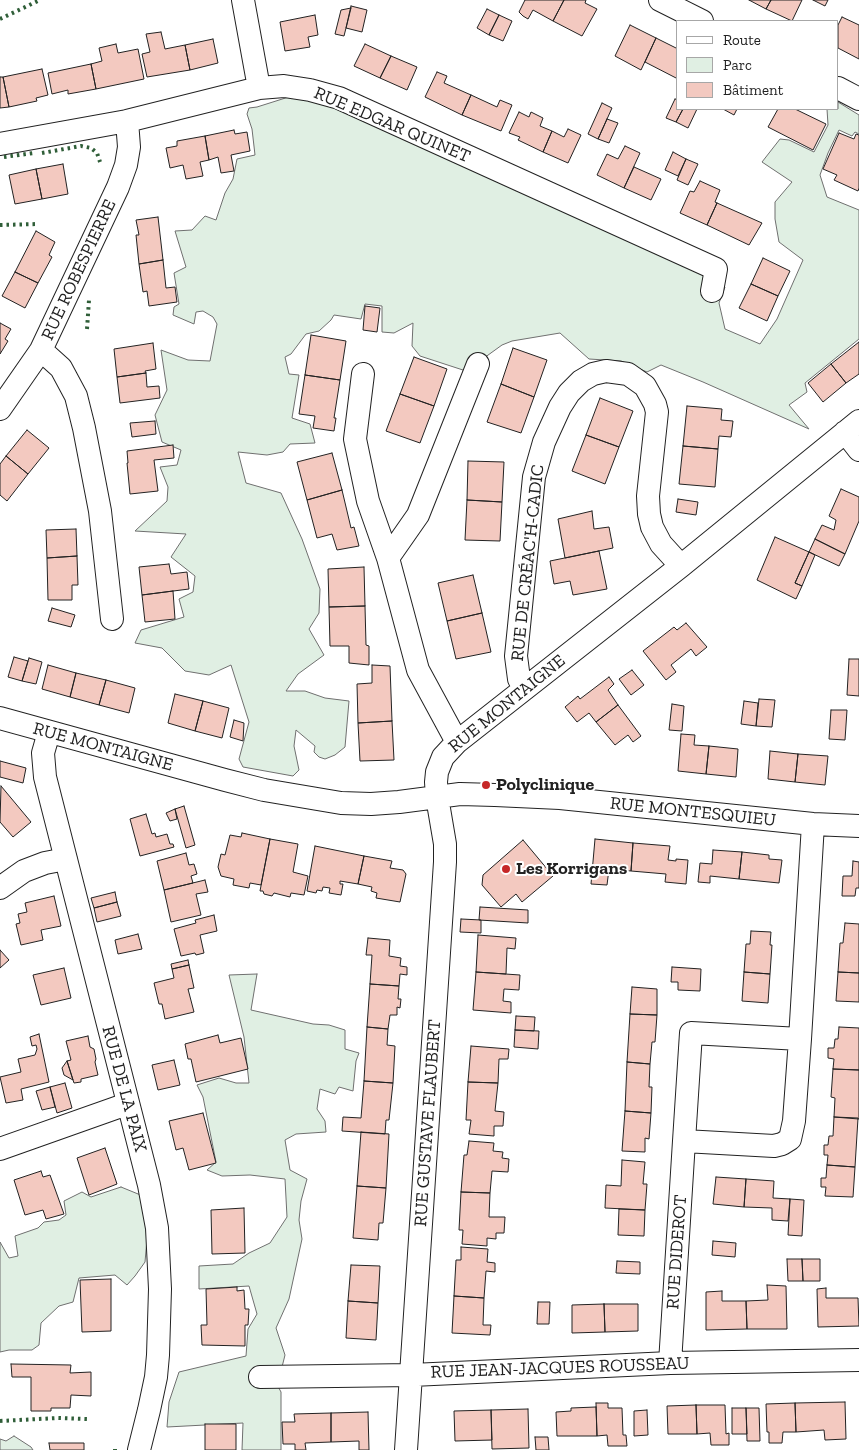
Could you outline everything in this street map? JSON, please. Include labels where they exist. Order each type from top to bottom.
[{"type":"street","points":[[243,0],[259,88]]},
{"type":"street","points":[[660,0],[700,20]]},
{"type":"street","name":"RUE EDGAR QUINET","points":[[0,144],[126,121],[259,88],[296,87],[339,98],[716,269],[712,290]]},
{"type":"street","points":[[839,89],[859,99]]},
{"type":"street","name":"RUE ROBESPIERRE","points":[[0,409],[41,350],[82,266],[126,165],[129,148],[126,121]]},
{"type":"street","points":[[41,350],[61,368],[76,396],[100,511],[112,619]]},
{"type":"street","points":[[388,558],[418,514],[478,364]]},
{"type":"street","name":"RUE DE CRÉAC'H-CADIC","points":[[524,689],[519,679],[516,656],[534,477],[544,442],[560,407],[569,393],[581,381],[593,374],[606,370],[628,374],[645,386],[655,404],[657,412],[648,496],[652,527],[661,544],[681,566]]},
{"type":"street","points":[[363,374],[356,439],[368,501],[388,558],[418,670],[457,742]]},
{"type":"street","points":[[852,427],[859,450]]},
{"type":"street","name":"RUE MONTAIGNE","points":[[0,718],[225,780],[302,797],[341,803],[371,804],[437,797],[437,772],[443,757],[457,742],[681,566],[852,427]]},
{"type":"street","name":"RUE DE LA PAIX","points":[[49,732],[43,753],[43,765],[154,1205],[160,1268],[156,1377],[139,1450]]},
{"type":"street","name":"RUE MONTESQUIEU","points":[[437,797],[460,794],[486,794],[560,798],[813,824],[859,826]]},
{"type":"street","name":"RUE GUSTAVE FLAUBERT","points":[[406,1450],[445,862],[445,844],[437,797]]},
{"type":"street","points":[[684,1141],[774,1146],[790,1139],[794,1121],[800,1039],[813,824]]},
{"type":"street","points":[[0,888],[24,871],[66,859]]},
{"type":"street","name":"RUE DIDEROT","points":[[670,1363],[691,1033],[800,1039]]},
{"type":"street","points":[[0,1149],[127,1104]]},
{"type":"street","name":"RUE JEAN-JACQUES ROUSSEAU","points":[[260,1377],[412,1374],[670,1363],[859,1360]]},
{"type":"green space","points":[[295,95],[333,103],[698,272],[725,287],[719,303],[725,329],[760,344],[777,319],[803,260],[779,242],[775,219],[775,202],[792,182],[762,162],[780,139],[789,140],[814,152],[828,125],[827,110],[839,110],[839,103],[859,115],[859,134],[855,132],[852,136],[839,130],[820,175],[827,197],[859,210],[859,339],[805,383],[807,392],[789,405],[809,429],[661,365],[647,372],[621,361],[589,359],[560,333],[512,341],[502,345],[466,371],[420,356],[412,346],[413,323],[394,333],[382,332],[382,306],[365,304],[361,319],[334,315],[319,331],[306,334],[291,354],[285,357],[289,374],[299,375],[292,418],[310,424],[315,443],[290,444],[283,452],[267,455],[238,452],[246,483],[281,493],[302,539],[320,589],[319,613],[309,629],[324,655],[298,674],[286,691],[305,691],[325,698],[349,701],[345,747],[335,755],[325,759],[319,757],[314,752],[315,746],[296,730],[294,746],[299,770],[293,776],[243,767],[239,759],[249,722],[231,665],[209,675],[185,671],[162,648],[135,643],[141,630],[184,617],[179,599],[193,592],[195,576],[171,557],[186,534],[135,531],[167,501],[168,487],[160,467],[177,465],[181,450],[162,442],[155,415],[167,390],[161,350],[188,360],[210,361],[217,324],[213,317],[203,311],[196,312],[194,324],[173,315],[174,307],[179,304],[174,273],[186,267],[175,231],[192,230],[205,216],[216,220],[225,193],[233,179],[237,159],[255,155],[252,129],[247,114],[249,108]]},
{"type":"green space","points":[[257,974],[251,1010],[313,1024],[329,1025],[345,1030],[345,1049],[359,1053],[356,1061],[353,1091],[339,1087],[335,1094],[320,1089],[317,1109],[325,1121],[326,1132],[296,1134],[285,1140],[290,1170],[307,1179],[301,1201],[299,1220],[302,1239],[289,1299],[276,1328],[285,1355],[282,1367],[274,1379],[281,1392],[281,1450],[242,1450],[243,1423],[167,1427],[169,1402],[179,1372],[246,1356],[248,1329],[257,1314],[249,1286],[199,1289],[199,1266],[233,1264],[249,1253],[270,1243],[287,1217],[285,1179],[250,1175],[222,1176],[207,1170],[216,1162],[203,1097],[197,1085],[219,1078],[236,1083],[249,1083],[244,1037],[229,975]]},
{"type":"green space","points":[[121,1187],[143,1196],[148,1228],[145,1262],[135,1276],[127,1285],[115,1275],[79,1278],[73,1302],[59,1306],[41,1323],[39,1345],[32,1350],[0,1352],[0,1242],[9,1258],[18,1256],[15,1236],[38,1228],[44,1222],[59,1220],[66,1215],[64,1201],[82,1192],[91,1197]]},
{"type":"green space","points":[[14,1436],[33,1450],[0,1450],[0,1439],[6,1441]]},
{"type":"building","points":[[525,0],[564,0],[553,21],[533,10],[528,19],[523,16],[519,12]]},
{"type":"building","points":[[564,0],[586,0],[585,3],[597,9],[582,36],[553,21]]},
{"type":"building","points":[[749,0],[771,0],[766,9]]},
{"type":"building","points":[[771,0],[802,0],[792,20],[766,9]]},
{"type":"building","points":[[813,0],[828,0],[825,6]]},
{"type":"building","points":[[351,6],[367,10],[362,32],[346,28]]},
{"type":"building","points":[[351,8],[344,36],[335,34],[341,10]]},
{"type":"building","points":[[487,9],[499,15],[489,35],[477,28]]},
{"type":"building","points":[[315,15],[318,35],[308,37],[310,47],[285,51],[280,22]]},
{"type":"building","points":[[499,15],[512,21],[503,41],[489,35]]},
{"type":"building","points":[[842,17],[859,25],[859,59],[839,49],[839,23]]},
{"type":"building","points":[[630,25],[656,38],[641,70],[615,56]]},
{"type":"building","points":[[161,32],[165,49],[185,45],[190,70],[147,77],[142,54],[150,52],[146,34]]},
{"type":"building","points":[[656,38],[676,48],[676,78],[645,62]]},
{"type":"building","points":[[213,39],[218,63],[190,70],[185,45]]},
{"type":"building","points":[[116,44],[118,53],[138,49],[144,79],[96,89],[91,64],[102,61],[99,48]]},
{"type":"building","points":[[365,44],[391,56],[380,78],[354,66]]},
{"type":"building","points":[[391,56],[417,67],[407,90],[380,78]]},
{"type":"building","points":[[91,64],[96,89],[68,94],[68,90],[52,94],[48,73]]},
{"type":"building","points":[[42,69],[48,95],[36,98],[37,101],[9,107],[3,77]]},
{"type":"building","points":[[437,72],[447,76],[444,83],[471,95],[462,115],[425,97]]},
{"type":"building","points":[[0,77],[3,77],[9,107],[0,108]]},
{"type":"building","points":[[471,95],[497,107],[500,100],[512,105],[501,131],[462,115]]},
{"type":"building","points":[[676,99],[676,110],[682,110],[676,122],[666,118]]},
{"type":"building","points":[[602,103],[612,108],[598,139],[588,134]]},
{"type":"building","points":[[682,110],[697,110],[688,128],[676,122]]},
{"type":"building","points":[[725,110],[736,110],[734,115]]},
{"type":"building","points":[[777,110],[797,110],[826,124],[813,150],[768,127]]},
{"type":"building","points":[[519,112],[529,117],[531,112],[543,118],[540,126],[552,131],[543,152],[518,140],[520,137],[509,133]]},
{"type":"building","points":[[607,119],[618,123],[609,143],[598,139]]},
{"type":"building","points":[[568,129],[581,135],[568,163],[543,152],[552,131],[564,137]]},
{"type":"building","points":[[234,130],[235,134],[247,132],[250,151],[231,155],[234,171],[221,173],[218,157],[209,160],[205,136]]},
{"type":"building","points":[[839,133],[854,139],[856,134],[859,135],[858,191],[834,180],[837,175],[823,169]]},
{"type":"building","points":[[205,136],[209,160],[200,162],[203,176],[186,179],[183,165],[170,168],[166,148],[177,146],[177,141]]},
{"type":"building","points":[[625,146],[640,153],[624,188],[597,175],[607,154],[618,159]]},
{"type":"building","points":[[673,152],[686,159],[678,176],[665,170]]},
{"type":"building","points":[[686,159],[698,164],[688,185],[677,180]]},
{"type":"building","points":[[63,164],[68,194],[42,199],[36,169]]},
{"type":"building","points":[[634,167],[661,179],[651,200],[624,188]]},
{"type":"building","points":[[36,169],[42,199],[15,204],[9,175]]},
{"type":"building","points":[[700,181],[720,190],[715,202],[717,203],[707,225],[680,213],[690,191],[694,192]]},
{"type":"building","points":[[717,203],[762,223],[749,245],[707,225]]},
{"type":"building","points":[[158,217],[163,260],[139,264],[136,235],[139,235],[136,220]]},
{"type":"building","points":[[36,231],[55,242],[49,255],[52,257],[38,283],[15,272]]},
{"type":"building","points":[[763,258],[790,271],[778,296],[751,284]]},
{"type":"building","points":[[163,260],[166,288],[175,287],[177,302],[149,306],[147,291],[143,292],[139,264]]},
{"type":"building","points":[[15,272],[38,283],[25,308],[2,296]]},
{"type":"building","points":[[751,284],[778,296],[767,321],[739,308]]},
{"type":"building","points":[[365,306],[380,308],[377,332],[363,330]]},
{"type":"building","points":[[0,323],[11,329],[5,339],[8,341],[0,354]]},
{"type":"building","points":[[311,335],[346,341],[340,380],[305,375]]},
{"type":"building","points":[[859,342],[859,374],[846,383],[831,364]]},
{"type":"building","points":[[153,343],[156,369],[145,371],[146,373],[117,377],[114,349]]},
{"type":"building","points":[[513,348],[547,360],[534,397],[501,384]]},
{"type":"building","points":[[414,357],[447,369],[434,406],[400,394]]},
{"type":"building","points":[[831,364],[846,383],[823,402],[808,383]]},
{"type":"building","points":[[146,373],[147,387],[159,386],[160,398],[120,403],[117,377]]},
{"type":"building","points":[[305,375],[340,380],[334,418],[336,418],[334,431],[313,428],[315,416],[299,414]]},
{"type":"building","points":[[501,384],[534,397],[521,433],[487,422]]},
{"type":"building","points":[[400,394],[434,406],[420,443],[386,431]]},
{"type":"building","points":[[600,398],[633,411],[619,447],[586,435]]},
{"type":"building","points":[[687,406],[722,409],[721,420],[733,421],[731,437],[719,436],[718,449],[683,446]]},
{"type":"building","points":[[155,421],[156,434],[132,437],[130,423]]},
{"type":"building","points":[[27,430],[49,448],[28,474],[6,456]]},
{"type":"building","points":[[586,435],[619,447],[605,484],[572,471]]},
{"type":"building","points":[[173,445],[174,458],[154,460],[158,491],[130,494],[127,451]]},
{"type":"building","points":[[683,446],[718,449],[715,487],[679,484]]},
{"type":"building","points":[[332,453],[342,490],[307,500],[297,462]]},
{"type":"building","points":[[6,456],[28,474],[7,501],[0,495],[0,464]]},
{"type":"building","points":[[468,461],[504,462],[502,502],[467,500]]},
{"type":"building","points":[[841,489],[859,497],[859,521],[845,554],[815,539],[822,525],[834,530],[836,520],[829,516]]},
{"type":"building","points":[[342,490],[351,528],[354,527],[359,546],[337,550],[332,534],[317,538],[307,500]]},
{"type":"building","points":[[678,499],[698,502],[696,515],[676,512]]},
{"type":"building","points":[[467,500],[502,502],[500,541],[465,540]]},
{"type":"building","points":[[592,511],[594,529],[609,527],[613,548],[565,558],[558,519]]},
{"type":"building","points":[[76,529],[77,556],[47,558],[46,530]]},
{"type":"building","points":[[775,537],[809,552],[795,583],[802,586],[796,599],[757,580]]},
{"type":"building","points":[[815,539],[845,554],[839,566],[809,552]]},
{"type":"building","points":[[599,551],[607,589],[573,595],[570,581],[554,584],[550,561]]},
{"type":"building","points":[[809,552],[815,555],[802,586],[795,583]]},
{"type":"building","points":[[77,556],[78,585],[72,585],[72,600],[48,600],[47,558]]},
{"type":"building","points":[[169,564],[171,574],[187,572],[189,589],[142,595],[139,567]]},
{"type":"building","points":[[364,567],[365,606],[329,607],[328,569]]},
{"type":"building","points":[[473,575],[482,613],[447,621],[438,583]]},
{"type":"building","points":[[173,591],[175,619],[145,622],[142,595]]},
{"type":"building","points":[[365,606],[366,645],[369,646],[369,665],[349,663],[349,646],[330,646],[329,607]]},
{"type":"building","points":[[52,608],[75,615],[71,627],[48,621]]},
{"type":"building","points":[[482,613],[491,652],[456,659],[447,621]]},
{"type":"building","points":[[686,623],[707,647],[696,656],[691,649],[671,665],[676,672],[666,680],[643,651],[674,627],[677,630]]},
{"type":"building","points":[[14,657],[28,661],[22,681],[8,677]]},
{"type":"building","points":[[29,658],[42,662],[36,684],[22,681]]},
{"type":"building","points":[[849,659],[859,659],[859,696],[847,695]]},
{"type":"building","points":[[48,665],[76,673],[70,697],[42,689]]},
{"type":"building","points":[[372,665],[390,666],[392,721],[358,723],[357,684],[372,683]]},
{"type":"building","points":[[632,670],[644,685],[631,695],[619,679]]},
{"type":"building","points":[[76,673],[106,680],[99,705],[70,697]]},
{"type":"building","points":[[609,677],[614,684],[608,690],[618,705],[596,722],[589,713],[577,722],[565,707],[578,696],[580,699]]},
{"type":"building","points":[[106,680],[135,688],[129,713],[99,705]]},
{"type":"building","points":[[175,694],[203,701],[195,731],[168,723]]},
{"type":"building","points":[[759,699],[775,700],[772,727],[756,726]]},
{"type":"building","points":[[203,701],[229,708],[222,738],[195,731]]},
{"type":"building","points":[[744,701],[758,703],[756,726],[741,724]]},
{"type":"building","points":[[672,704],[684,706],[682,731],[669,730]]},
{"type":"building","points":[[618,705],[641,736],[633,742],[628,735],[615,745],[596,722]]},
{"type":"building","points":[[831,710],[847,710],[845,740],[829,739]]},
{"type":"building","points":[[234,720],[244,723],[243,741],[230,737]]},
{"type":"building","points":[[392,721],[394,760],[360,761],[358,723]]},
{"type":"building","points":[[681,734],[695,735],[694,745],[709,746],[706,774],[678,771]]},
{"type":"building","points":[[709,746],[738,749],[736,777],[706,774]]},
{"type":"building","points":[[770,751],[798,754],[795,782],[768,779]]},
{"type":"building","points":[[798,754],[828,756],[825,785],[795,782]]},
{"type":"building","points":[[0,761],[26,768],[23,783],[0,777]]},
{"type":"building","points":[[1,786],[31,822],[13,837],[0,822]]},
{"type":"building","points":[[184,806],[195,845],[186,848],[175,809]]},
{"type":"building","points":[[175,809],[177,819],[170,821],[166,813]]},
{"type":"building","points":[[146,814],[152,834],[155,833],[156,837],[167,834],[170,844],[173,844],[174,847],[140,856],[130,819]]},
{"type":"building","points":[[242,833],[270,839],[261,885],[250,883],[249,888],[233,885],[234,879],[221,876],[218,867],[221,854],[225,855],[230,835],[241,837]]},
{"type":"building","points":[[270,839],[298,844],[293,872],[308,876],[304,895],[291,893],[290,897],[274,893],[272,896],[260,891]]},
{"type":"building","points":[[595,839],[633,843],[631,871],[609,869],[607,885],[591,884]]},
{"type":"building","points":[[523,840],[553,876],[522,902],[516,894],[501,907],[482,885],[483,875]]},
{"type":"building","points":[[633,843],[670,846],[668,860],[688,860],[686,884],[665,882],[666,874],[631,871]]},
{"type":"building","points":[[315,846],[364,856],[358,884],[340,881],[340,884],[343,884],[341,895],[329,893],[330,888],[323,887],[322,891],[317,890],[316,893],[307,891]]},
{"type":"building","points":[[713,850],[742,852],[739,879],[710,876],[710,883],[698,882],[700,863],[712,864]]},
{"type":"building","points":[[742,852],[769,855],[769,859],[782,860],[779,883],[739,879]]},
{"type":"building","points":[[186,853],[189,865],[194,864],[197,874],[191,876],[193,883],[164,890],[157,861]]},
{"type":"building","points":[[364,856],[392,861],[390,868],[403,870],[406,874],[400,902],[376,898],[377,893],[371,891],[372,887],[358,884]]},
{"type":"building","points":[[853,861],[859,862],[859,888],[856,888],[855,896],[842,896],[843,876],[852,876]]},
{"type":"building","points":[[205,880],[208,892],[196,894],[201,915],[171,922],[164,890]]},
{"type":"building","points":[[115,892],[117,902],[94,908],[91,898]]},
{"type":"building","points":[[54,896],[61,926],[41,930],[43,940],[21,945],[16,924],[20,923],[18,914],[27,912],[25,903]]},
{"type":"building","points":[[117,902],[121,916],[97,922],[94,908]]},
{"type":"building","points":[[480,907],[528,910],[528,923],[479,920]]},
{"type":"building","points":[[214,915],[217,931],[200,935],[204,953],[181,956],[174,929],[196,923],[195,920]]},
{"type":"building","points":[[461,919],[481,920],[481,933],[460,932]]},
{"type":"building","points":[[845,923],[859,924],[859,973],[838,972],[840,943],[843,943]]},
{"type":"building","points":[[751,931],[771,932],[770,974],[744,972],[746,944],[750,944]]},
{"type":"building","points":[[138,934],[142,949],[118,954],[115,940]]},
{"type":"building","points":[[478,935],[516,938],[515,949],[507,948],[506,974],[476,972]]},
{"type":"building","points":[[368,938],[390,940],[389,956],[401,958],[400,966],[407,967],[407,975],[400,974],[399,986],[370,984],[372,955],[366,955]]},
{"type":"building","points":[[0,950],[9,960],[0,968]]},
{"type":"building","points":[[188,960],[189,965],[172,969],[171,964]]},
{"type":"building","points":[[189,965],[194,988],[188,989],[194,1012],[165,1019],[162,1004],[159,1004],[154,983],[174,978],[172,969]]},
{"type":"building","points":[[672,967],[701,969],[700,991],[678,990],[678,982],[671,982]]},
{"type":"building","points":[[64,968],[71,998],[41,1005],[33,975]]},
{"type":"building","points":[[476,972],[520,975],[519,990],[504,989],[503,1001],[511,1002],[511,1013],[473,1010]]},
{"type":"building","points":[[744,972],[770,974],[768,1003],[742,1001]]},
{"type":"building","points":[[838,972],[859,973],[859,1002],[836,1001]]},
{"type":"building","points":[[370,984],[399,986],[398,999],[401,999],[400,1008],[397,1007],[397,1015],[390,1015],[388,1029],[367,1027]]},
{"type":"building","points":[[632,987],[657,989],[657,1015],[630,1014]]},
{"type":"building","points":[[630,1014],[657,1015],[655,1042],[652,1042],[650,1064],[627,1062]]},
{"type":"building","points":[[516,1016],[535,1017],[534,1031],[515,1030]]},
{"type":"building","points":[[367,1027],[388,1029],[387,1045],[395,1046],[393,1083],[364,1081]]},
{"type":"building","points":[[839,1027],[859,1028],[859,1070],[833,1069],[834,1059],[828,1058],[828,1048],[834,1048],[835,1039],[838,1039]]},
{"type":"building","points":[[515,1030],[539,1031],[538,1049],[514,1047]]},
{"type":"building","points":[[39,1034],[49,1082],[21,1089],[23,1100],[6,1103],[0,1077],[21,1072],[18,1059],[35,1055],[36,1045],[32,1046],[30,1037]]},
{"type":"building","points":[[218,1035],[220,1043],[241,1038],[248,1069],[196,1082],[191,1059],[188,1059],[185,1044]]},
{"type":"building","points":[[88,1036],[90,1047],[94,1049],[98,1075],[81,1079],[81,1082],[74,1083],[67,1061],[71,1060],[66,1041]]},
{"type":"building","points":[[471,1046],[509,1049],[508,1059],[499,1059],[498,1083],[468,1082]]},
{"type":"building","points":[[174,1060],[180,1085],[158,1090],[152,1065]]},
{"type":"building","points":[[67,1061],[73,1080],[64,1075],[62,1068]]},
{"type":"building","points":[[627,1062],[650,1064],[649,1087],[652,1087],[651,1113],[625,1111]]},
{"type":"building","points":[[833,1069],[859,1070],[859,1119],[834,1117],[835,1098],[831,1097]]},
{"type":"building","points":[[364,1081],[393,1083],[389,1120],[386,1120],[385,1134],[342,1131],[343,1117],[361,1118]]},
{"type":"building","points":[[468,1082],[498,1083],[495,1111],[504,1112],[503,1126],[494,1126],[494,1136],[469,1134],[471,1120],[466,1120]]},
{"type":"building","points":[[65,1083],[72,1108],[57,1113],[50,1087]]},
{"type":"building","points":[[50,1087],[55,1107],[42,1110],[36,1091]]},
{"type":"building","points":[[625,1111],[651,1113],[649,1139],[645,1138],[645,1152],[622,1151]]},
{"type":"building","points":[[203,1113],[216,1163],[189,1170],[183,1148],[176,1150],[169,1121]]},
{"type":"building","points":[[834,1117],[858,1118],[855,1167],[827,1165],[828,1155],[824,1155],[824,1145],[828,1145],[829,1136],[833,1136]]},
{"type":"building","points":[[361,1132],[389,1134],[386,1188],[357,1186]]},
{"type":"building","points":[[469,1141],[494,1143],[493,1151],[503,1152],[502,1158],[509,1159],[508,1172],[492,1171],[490,1193],[461,1192],[464,1155],[467,1155]]},
{"type":"building","points":[[105,1148],[117,1184],[89,1195],[77,1158]]},
{"type":"building","points":[[622,1160],[645,1162],[643,1184],[647,1184],[645,1210],[605,1208],[606,1185],[621,1186]]},
{"type":"building","points":[[827,1165],[855,1167],[853,1197],[825,1196],[826,1187],[821,1187],[821,1178],[826,1178]]},
{"type":"building","points":[[41,1171],[43,1177],[50,1175],[64,1214],[46,1219],[43,1210],[25,1215],[14,1180]]},
{"type":"building","points":[[716,1177],[746,1179],[744,1207],[713,1204]]},
{"type":"building","points":[[746,1179],[774,1181],[773,1198],[790,1199],[788,1221],[772,1220],[772,1208],[744,1207]]},
{"type":"building","points":[[357,1186],[386,1188],[383,1223],[379,1223],[378,1240],[353,1238]]},
{"type":"building","points":[[461,1192],[490,1193],[489,1217],[505,1217],[504,1233],[496,1233],[496,1239],[487,1238],[487,1246],[462,1244],[463,1230],[459,1230]]},
{"type":"building","points":[[790,1199],[804,1200],[802,1236],[788,1235]]},
{"type":"building","points":[[244,1208],[245,1253],[212,1254],[211,1210]]},
{"type":"building","points":[[619,1209],[645,1210],[644,1236],[618,1235]]},
{"type":"building","points":[[713,1241],[736,1243],[735,1257],[712,1255]]},
{"type":"building","points":[[461,1247],[488,1249],[487,1262],[495,1263],[495,1272],[486,1271],[484,1298],[454,1296],[456,1260],[461,1260]]},
{"type":"building","points":[[787,1259],[802,1259],[803,1281],[788,1281]]},
{"type":"building","points":[[802,1259],[820,1259],[820,1281],[803,1281]]},
{"type":"building","points":[[617,1261],[640,1262],[640,1274],[616,1273]]},
{"type":"building","points":[[351,1265],[380,1266],[378,1303],[348,1301]]},
{"type":"building","points":[[111,1279],[111,1331],[82,1332],[80,1280]]},
{"type":"building","points":[[767,1285],[786,1286],[787,1329],[747,1329],[746,1301],[768,1300]]},
{"type":"building","points":[[237,1287],[237,1291],[244,1290],[245,1309],[249,1309],[248,1325],[245,1325],[245,1346],[202,1345],[201,1325],[207,1325],[206,1289]]},
{"type":"building","points":[[826,1288],[826,1298],[858,1298],[859,1326],[818,1327],[817,1289]]},
{"type":"building","points":[[722,1291],[722,1301],[746,1301],[747,1329],[706,1330],[706,1292]]},
{"type":"building","points":[[454,1296],[484,1298],[483,1325],[491,1325],[490,1335],[452,1333]]},
{"type":"building","points":[[348,1301],[378,1303],[376,1340],[346,1338]]},
{"type":"building","points":[[538,1302],[550,1302],[549,1324],[537,1324]]},
{"type":"building","points":[[604,1304],[605,1332],[572,1333],[572,1305]]},
{"type":"building","points":[[604,1304],[638,1304],[638,1331],[605,1332]]},
{"type":"building","points":[[11,1364],[71,1365],[70,1373],[91,1372],[91,1396],[71,1395],[70,1408],[51,1408],[51,1411],[31,1411],[31,1377],[12,1377]]},
{"type":"building","points":[[845,1402],[846,1439],[825,1440],[824,1430],[796,1432],[795,1403]]},
{"type":"building","points":[[596,1403],[608,1403],[608,1408],[622,1408],[623,1435],[626,1435],[627,1446],[608,1446],[607,1435],[597,1436]]},
{"type":"building","points":[[795,1403],[796,1432],[783,1432],[782,1443],[769,1443],[766,1404]]},
{"type":"building","points":[[696,1405],[697,1434],[668,1434],[667,1406]]},
{"type":"building","points":[[696,1405],[725,1405],[726,1434],[729,1433],[729,1445],[711,1445],[710,1433],[697,1434]]},
{"type":"building","points":[[596,1407],[597,1436],[557,1436],[556,1412],[571,1411],[571,1408]]},
{"type":"building","points":[[732,1408],[746,1408],[747,1434],[732,1434]]},
{"type":"building","points":[[746,1408],[759,1408],[760,1441],[747,1441]]},
{"type":"building","points":[[528,1409],[529,1448],[492,1449],[491,1410]]},
{"type":"building","points":[[491,1410],[492,1440],[455,1441],[454,1411]]},
{"type":"building","points":[[647,1410],[648,1435],[634,1436],[634,1411]]},
{"type":"building","points":[[368,1412],[369,1450],[359,1450],[359,1441],[331,1442],[331,1413]]},
{"type":"building","points":[[331,1413],[331,1442],[305,1443],[306,1450],[295,1450],[295,1444],[283,1444],[282,1422],[295,1422],[294,1414]]},
{"type":"building","points":[[205,1424],[236,1424],[236,1450],[205,1450]]},
{"type":"building","points":[[535,1437],[548,1437],[549,1450],[536,1450]]},
{"type":"building","points":[[49,1443],[84,1443],[84,1450],[50,1450]]},
{"type":"hedge","points":[[0,19],[40,0]]},
{"type":"hedge","points":[[42,153],[81,146],[91,148],[97,153],[100,162]]},
{"type":"hedge","points":[[4,157],[34,153]]},
{"type":"hedge","points":[[0,225],[38,224]]},
{"type":"hedge","points":[[87,329],[89,300]]},
{"type":"hedge","points":[[0,1421],[58,1418],[88,1419]]},
{"type":"place","name":"Polyclinique","points":[[486,785]]},
{"type":"place","name":"Les Korrigans","points":[[506,869]]}]
